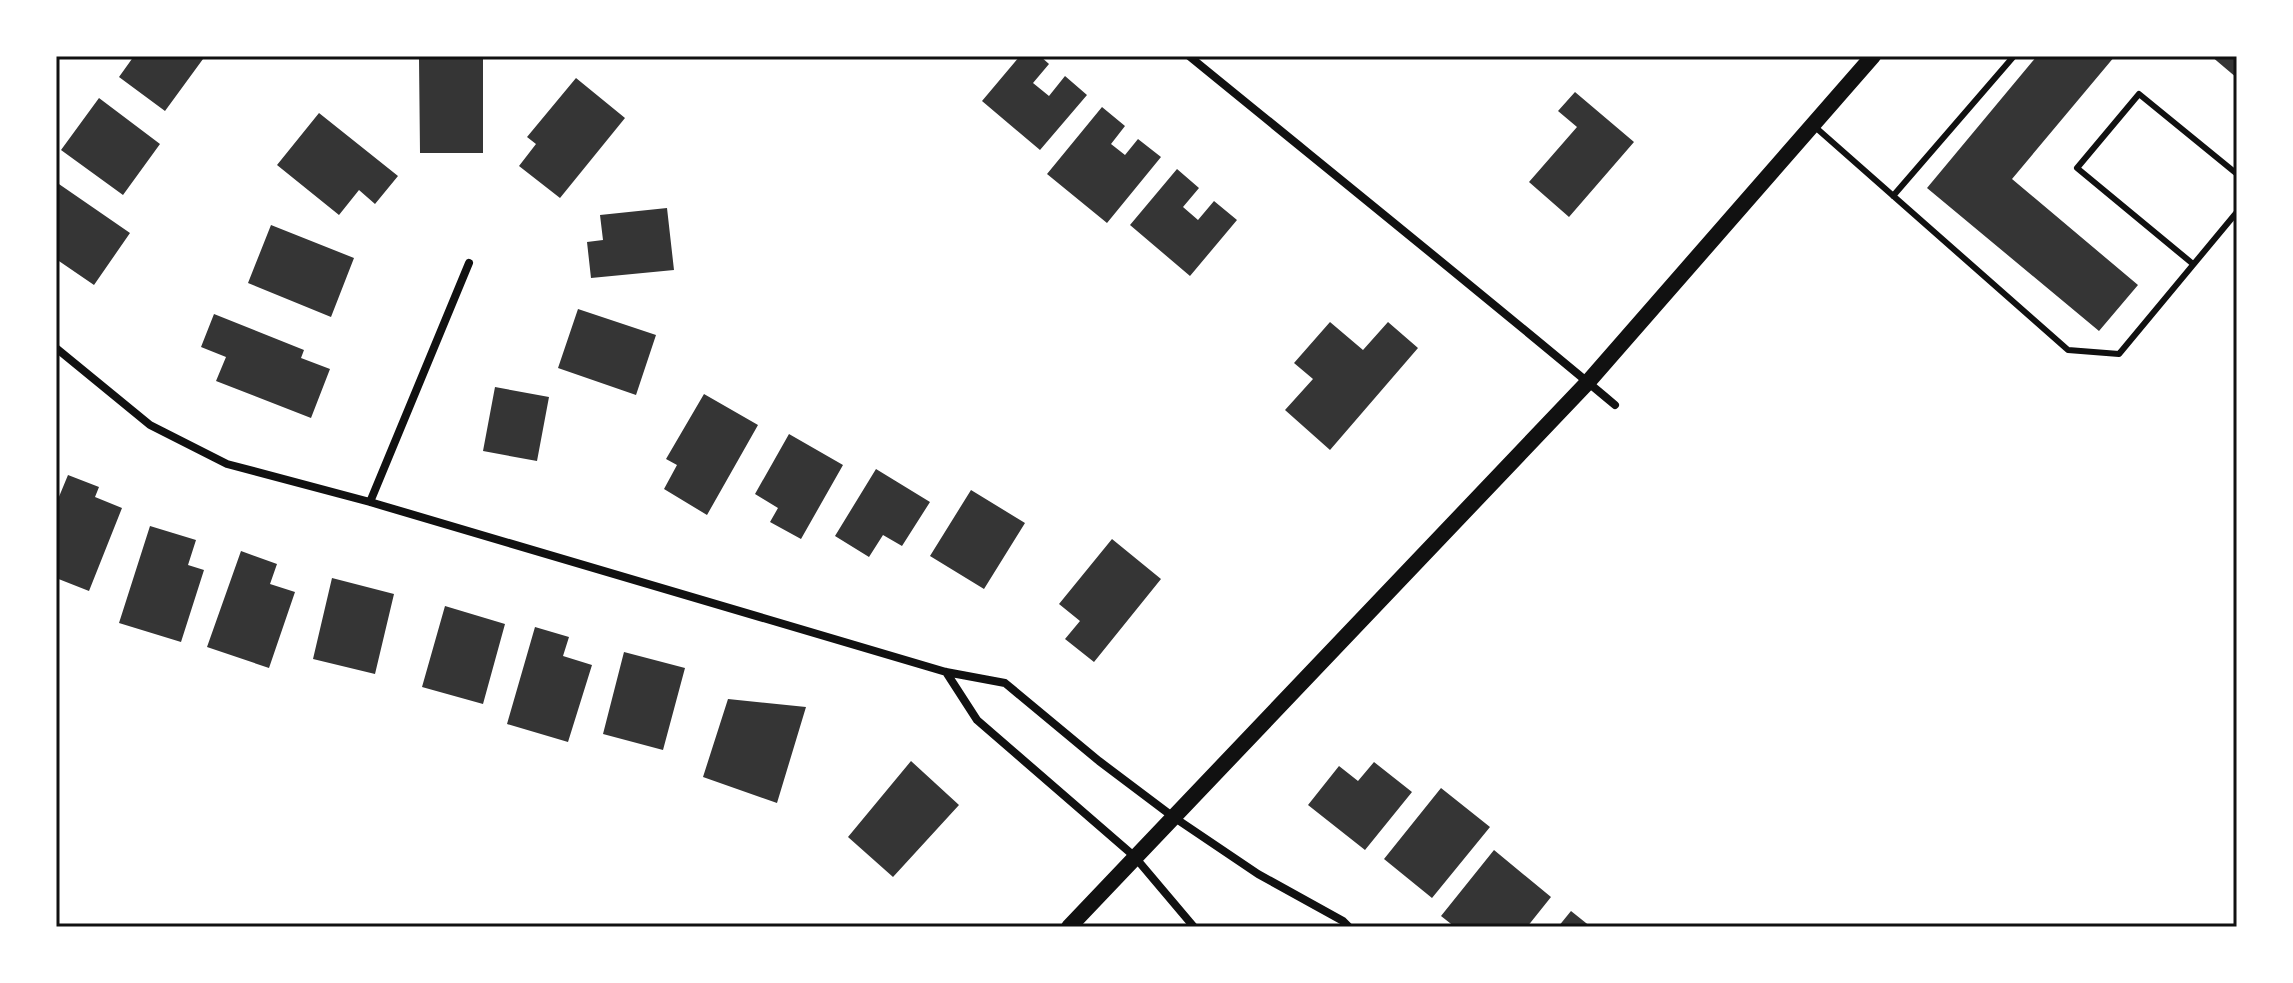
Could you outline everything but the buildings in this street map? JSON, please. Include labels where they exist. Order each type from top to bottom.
[{"type":"main road","points":[[1069,927],[1588,382],[1873,56]]},
{"type":"street","points":[[1189,56],[1467,280],[1615,405]]},
{"type":"street","points":[[370,502],[469,263]]},
{"type":"street","points":[[56,348],[150,425],[227,464],[370,502],[946,672],[1005,683],[1099,761],[1172,816],[1258,874],[1293,891],[1349,927]]},
{"type":"street","points":[[946,672],[977,720],[1134,856],[1194,927]]},
{"type":"lane","points":[[1893,196],[2014,56]]},
{"type":"lane","points":[[2193,264],[2077,168],[2139,94],[2237,174]]},
{"type":"lane","points":[[1814,126],[2068,350],[2119,354],[2237,212]]}]
